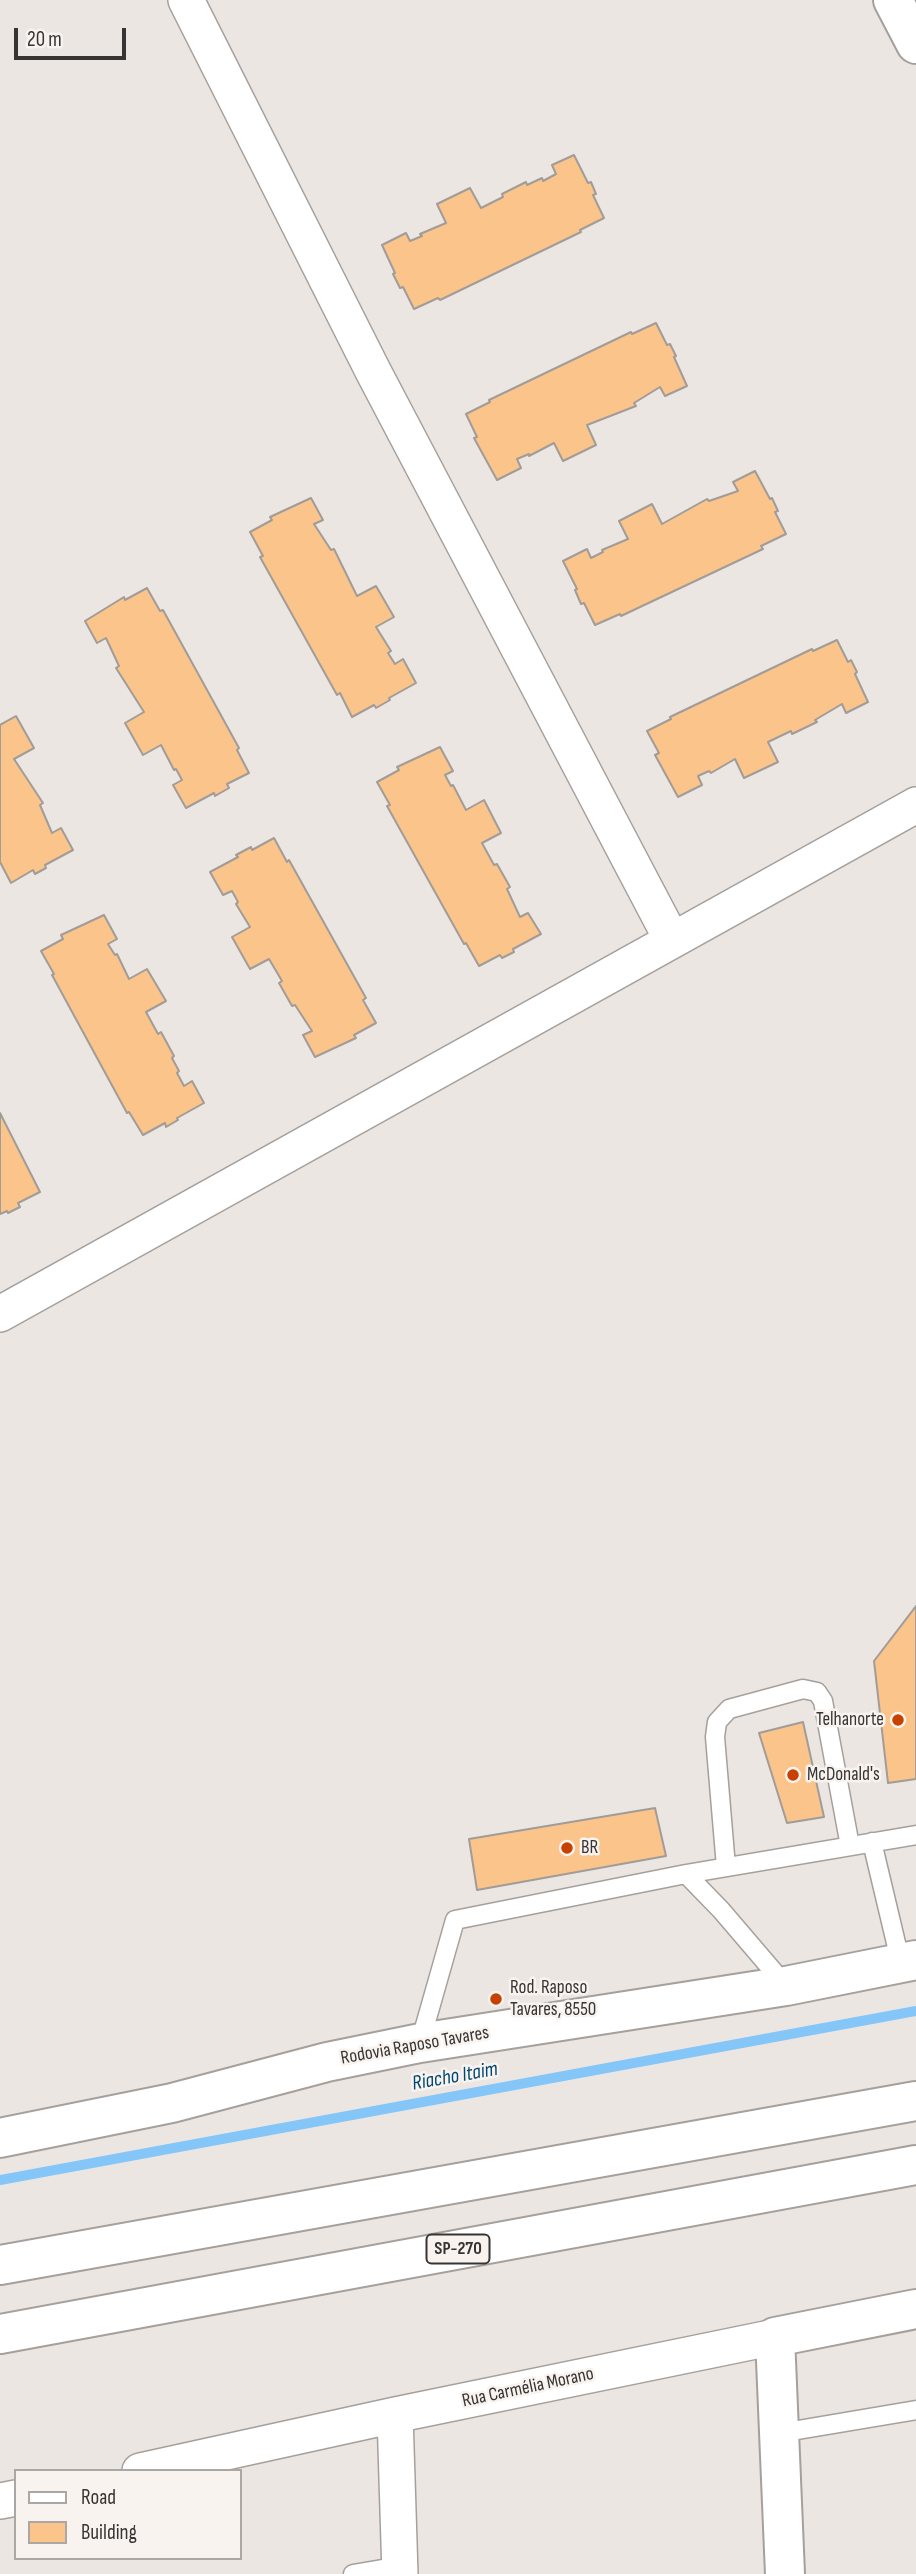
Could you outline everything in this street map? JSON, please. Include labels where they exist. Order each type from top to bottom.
[{"type":"main road","points":[[893,0],[916,44]]},
{"type":"main road","name":"Rodovia Raposo Tavares","points":[[0,2138],[172,2104],[327,2062],[420,2043],[786,1986],[908,1962]]},
{"type":"main road","points":[[0,2265],[916,2101]]},
{"type":"main road","name":"SP-270","points":[[0,2334],[916,2165]]},
{"type":"main road","name":"Rua Carmélia Morano","points":[[775,2337],[916,2309]]},
{"type":"main road","points":[[775,2337],[785,2574]]},
{"type":"street","points":[[186,0],[373,371],[672,940]]},
{"type":"street","points":[[0,1314],[916,805]]},
{"type":"street","name":"Rua Carmélia Morano","points":[[149,2469],[775,2337]]},
{"type":"street","points":[[395,2415],[400,2570]]},
{"type":"lane","points":[[726,1867],[715,1737],[717,1722],[729,1709],[803,1689],[817,1692],[823,1701],[850,1846]]},
{"type":"lane","points":[[420,2043],[455,1920],[686,1874],[872,1842],[915,1839]]},
{"type":"lane","points":[[872,1842],[908,1962]]},
{"type":"lane","points":[[686,1874],[721,1910],[786,1986]]},
{"type":"lane","points":[[780,2434],[916,2410]]},
{"type":"lane","points":[[353,2574],[400,2570]]},
{"type":"building","points":[[574,155],[588,183],[591,182],[596,194],[593,195],[604,218],[580,230],[581,232],[440,300],[438,298],[414,309],[393,274],[395,273],[382,245],[406,233],[410,241],[446,223],[437,204],[470,188],[481,208],[526,182],[527,185],[542,178],[543,181],[556,174],[552,165]]},
{"type":"building","points":[[656,323],[676,356],[674,357],[687,386],[665,396],[660,387],[634,403],[636,406],[587,425],[596,445],[563,461],[554,443],[517,459],[521,468],[497,480],[474,438],[477,437],[466,414],[490,402],[489,400],[631,332],[632,334]]},
{"type":"building","points":[[755,471],[770,499],[772,498],[778,511],[775,512],[786,534],[761,546],[763,549],[621,616],[620,614],[595,625],[584,603],[581,604],[575,590],[577,589],[563,561],[587,549],[591,558],[628,539],[619,521],[652,504],[662,524],[707,499],[709,501],[738,491],[733,482]]},
{"type":"building","points":[[311,498],[323,520],[314,524],[331,550],[334,549],[357,596],[376,586],[394,617],[376,627],[391,651],[388,653],[395,664],[403,659],[416,683],[376,708],[374,705],[352,717],[260,557],[263,556],[250,532],[272,520],[270,517]]},
{"type":"building","points":[[147,588],[160,611],[163,610],[239,748],[237,750],[249,773],[227,784],[229,788],[215,796],[214,793],[186,808],[173,785],[182,780],[161,745],[143,755],[125,723],[144,712],[116,668],[119,666],[106,638],[97,643],[85,621],[124,597],[125,600]]},
{"type":"building","points":[[837,640],[848,662],[851,660],[857,672],[855,674],[868,702],[846,713],[842,704],[815,720],[817,722],[768,742],[778,762],[744,778],[735,759],[711,773],[709,771],[698,776],[702,785],[678,797],[655,755],[659,753],[647,731],[671,719],[670,717],[812,649],[813,651]]},
{"type":"building","points":[[16,716],[34,748],[14,759],[43,803],[40,805],[52,833],[61,828],[73,850],[45,865],[46,868],[35,874],[33,870],[11,883],[0,862],[0,725]]},
{"type":"building","points":[[440,747],[453,771],[445,775],[466,810],[484,800],[501,833],[482,843],[510,887],[507,889],[520,917],[528,913],[541,934],[513,949],[514,952],[502,958],[500,955],[479,966],[387,806],[390,805],[377,782],[399,770],[397,767]]},
{"type":"building","points":[[274,838],[366,998],[363,1000],[376,1023],[354,1035],[356,1038],[315,1057],[303,1035],[312,1031],[295,1005],[292,1006],[269,959],[250,969],[232,937],[250,927],[236,904],[238,902],[232,891],[223,895],[210,872],[251,847],[252,850]]},
{"type":"building","points":[[104,915],[117,939],[108,944],[115,955],[117,954],[129,979],[147,969],[166,1001],[146,1012],[174,1056],[172,1058],[179,1071],[177,1073],[184,1086],[192,1081],[204,1103],[166,1127],[165,1123],[143,1135],[129,1112],[127,1113],[41,951],[63,939],[61,935]]},
{"type":"building","points":[[0,1113],[40,1192],[18,1203],[20,1207],[0,1214]]},
{"type":"building","name":"Telhanorte","points":[[916,1606],[916,1779],[888,1783],[874,1661]]},
{"type":"building","name":"McDonald's","points":[[803,1722],[824,1817],[787,1823],[759,1733]]},
{"type":"building","name":"BR","points":[[655,1808],[666,1856],[477,1890],[469,1839]]},
{"type":"waterway","name":"Riacho Itaim","points":[[0,2180],[916,2011]]},
{"type":"place","name":"Telhanorte","points":[[898,1720]]},
{"type":"place","name":"McDonald's","points":[[793,1775]]},
{"type":"place","name":"BR","points":[[567,1848]]},
{"type":"place","name":"Rod. Raposo Tavares, 8550","points":[[496,1999]]}]
